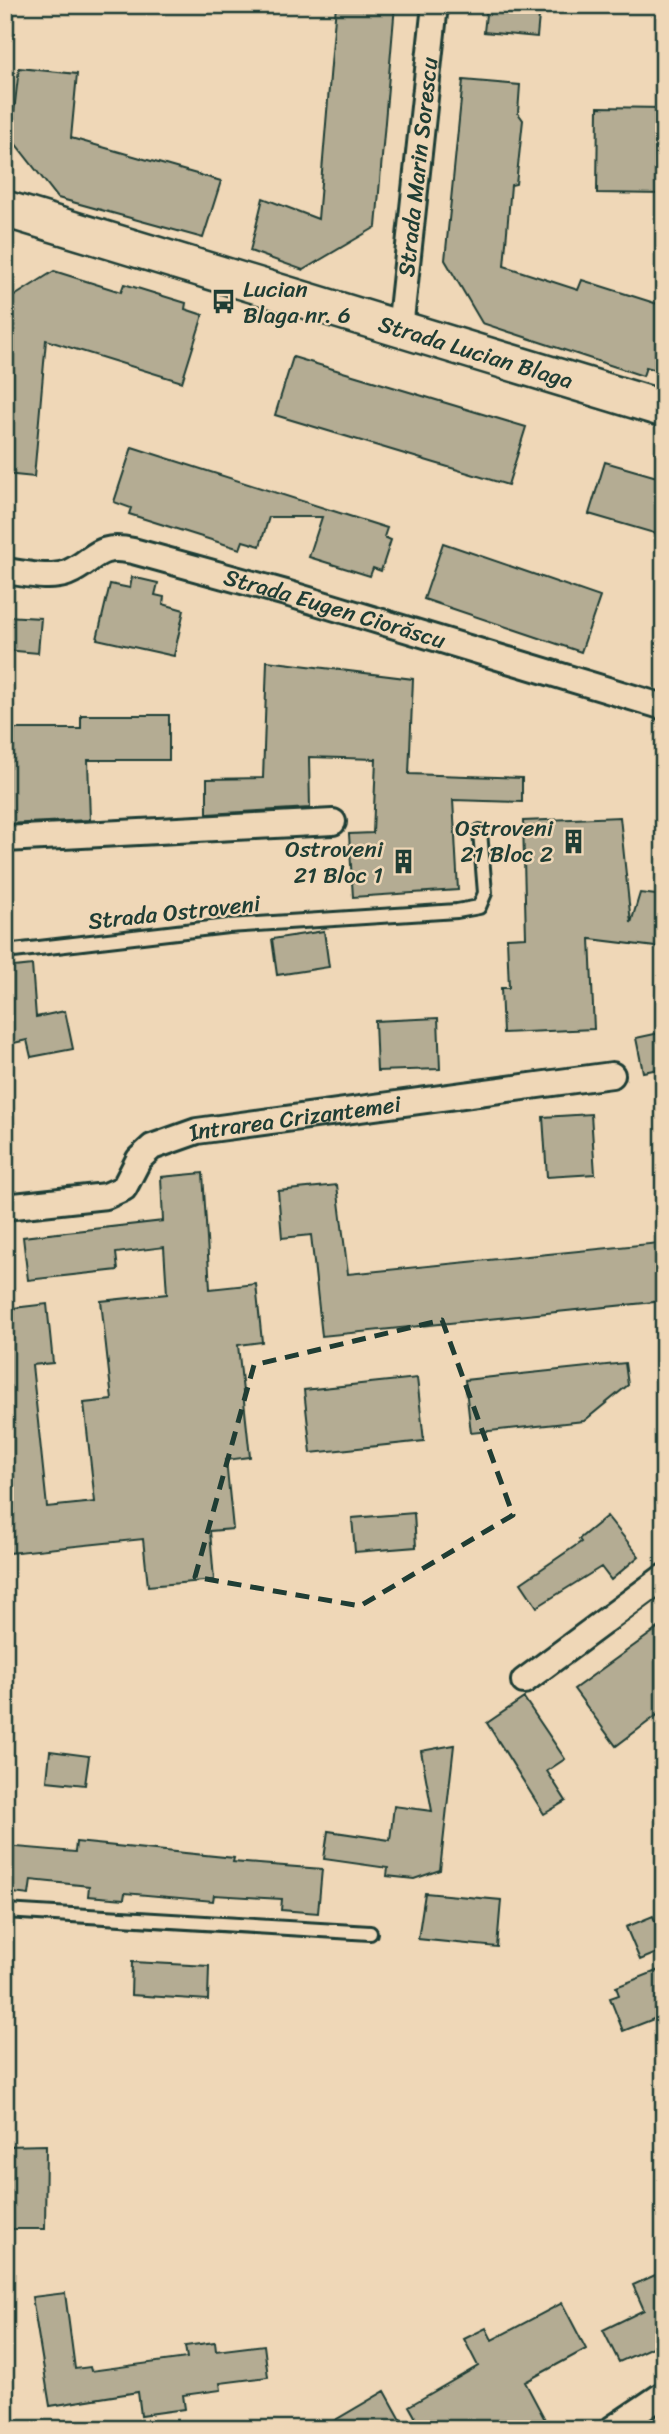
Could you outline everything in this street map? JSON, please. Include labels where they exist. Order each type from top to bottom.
[{"type":"street","name":"Strada Marin Sorescu","points":[[400,329],[435,5]]},
{"type":"street","name":"Strada Lucian Blaga","points":[[5,209],[664,409]]},
{"type":"street","name":"Strada Eugen Ciorăscu","points":[[5,571],[41,575],[66,573],[104,550],[117,548],[133,551],[286,593],[664,707]]},
{"type":"street","points":[[5,839],[333,822]]},
{"type":"street","name":"Intrarea Crizantemei","points":[[5,1207],[106,1196],[124,1188],[139,1159],[152,1146],[197,1131],[612,1075]]},
{"type":"street","points":[[524,1681],[664,1577]]},
{"type":"street","points":[[612,2429],[664,2394]]},
{"type":"lane","name":"Strada Ostroveni","points":[[5,952],[228,926],[457,911],[479,907],[485,892],[480,831]]},
{"type":"lane","points":[[5,1911],[370,1933]]},
{"type":"highlighted area","points":[[442,1320],[513,1515],[360,1606],[195,1577],[254,1365]]},
{"type":"building","points":[[336,5],[395,5],[376,227],[303,270],[250,251],[263,198],[318,219]]},
{"type":"building","points":[[487,5],[540,5],[537,37],[484,32]]},
{"type":"building","points":[[19,68],[77,74],[71,138],[221,181],[203,238],[58,198],[11,138]]},
{"type":"building","points":[[463,80],[520,85],[518,113],[523,120],[516,184],[511,185],[504,266],[578,290],[582,280],[664,306],[664,372],[646,367],[643,376],[482,323],[445,260]]},
{"type":"building","points":[[598,107],[664,108],[664,194],[597,193]]},
{"type":"building","points":[[54,271],[121,292],[124,284],[186,303],[185,309],[203,315],[182,382],[46,340],[34,477],[5,474],[5,302]]},
{"type":"building","points":[[293,357],[526,427],[508,485],[275,415]]},
{"type":"building","points":[[132,447],[387,528],[384,537],[391,540],[381,571],[373,568],[370,576],[309,557],[322,517],[269,517],[260,546],[243,541],[240,549],[129,514],[131,508],[114,502]]},
{"type":"building","points":[[605,462],[664,479],[664,536],[589,514]]},
{"type":"building","points":[[443,543],[600,597],[581,652],[424,599]]},
{"type":"building","points":[[132,577],[158,583],[155,595],[164,597],[163,604],[184,610],[174,656],[97,639],[110,584],[130,588]]},
{"type":"building","points":[[5,616],[41,618],[38,653],[5,650]]},
{"type":"building","points":[[267,661],[413,679],[409,774],[522,778],[522,802],[453,800],[458,890],[353,897],[349,834],[373,833],[376,759],[309,757],[310,808],[207,814],[207,779],[263,778]]},
{"type":"building","points":[[81,715],[169,715],[169,760],[88,760],[90,820],[5,824],[5,729],[81,729]]},
{"type":"building","points":[[620,817],[631,923],[640,893],[664,896],[664,948],[590,939],[594,1029],[503,1033],[501,988],[509,988],[507,938],[526,937],[523,821]]},
{"type":"building","points":[[324,931],[329,967],[277,975],[272,939]]},
{"type":"building","points":[[32,965],[36,1017],[65,1011],[73,1049],[31,1057],[27,1040],[5,1045],[5,968]]},
{"type":"building","points":[[438,1018],[440,1069],[377,1071],[375,1021]]},
{"type":"building","points":[[664,1032],[664,1068],[643,1072],[636,1038]]},
{"type":"building","points":[[591,1114],[595,1174],[547,1177],[543,1117]]},
{"type":"building","points":[[203,1173],[210,1289],[256,1284],[262,1342],[238,1345],[250,1457],[226,1460],[233,1529],[210,1531],[214,1580],[148,1586],[143,1539],[9,1553],[5,1493],[5,1309],[47,1304],[53,1363],[32,1365],[47,1507],[95,1502],[84,1403],[112,1400],[101,1301],[167,1294],[164,1247],[116,1253],[118,1270],[28,1280],[23,1237],[163,1221],[161,1177]]},
{"type":"building","points":[[337,1185],[348,1274],[659,1243],[664,1301],[322,1336],[311,1235],[282,1238],[278,1191]]},
{"type":"building","points":[[625,1363],[628,1385],[584,1421],[471,1433],[465,1380]]},
{"type":"building","points":[[417,1378],[424,1441],[311,1453],[304,1390]]},
{"type":"building","points":[[414,1513],[416,1547],[355,1552],[352,1518]]},
{"type":"building","points":[[607,1516],[639,1556],[611,1580],[601,1567],[537,1607],[521,1583],[581,1542],[579,1539]]},
{"type":"building","points":[[664,1624],[664,1710],[616,1746],[574,1689]]},
{"type":"building","points":[[524,1698],[565,1759],[547,1771],[566,1801],[544,1814],[487,1723]]},
{"type":"building","points":[[454,1745],[440,1870],[414,1879],[387,1876],[388,1868],[324,1859],[328,1831],[390,1840],[394,1806],[432,1811],[421,1751]]},
{"type":"building","points":[[50,1751],[89,1756],[85,1785],[47,1781]]},
{"type":"building","points":[[76,1842],[234,1858],[233,1862],[322,1869],[318,1913],[281,1910],[282,1899],[214,1895],[213,1901],[125,1893],[124,1899],[88,1896],[89,1886],[31,1880],[29,1895],[5,1892],[5,1846],[75,1852]]},
{"type":"building","points":[[425,1893],[501,1900],[497,1947],[418,1939]]},
{"type":"building","points":[[653,1916],[664,1941],[664,1950],[640,1960],[626,1927]]},
{"type":"building","points":[[132,1962],[209,1966],[208,2000],[131,1995]]},
{"type":"building","points":[[664,1968],[664,2015],[623,2031],[610,1998],[619,1995],[616,1987]]},
{"type":"building","points":[[46,2145],[45,2229],[5,2229],[5,2146]]},
{"type":"building","points":[[664,2271],[664,2353],[659,2344],[619,2362],[603,2330],[644,2310],[633,2285]]},
{"type":"building","points":[[65,2293],[75,2369],[90,2367],[91,2371],[187,2358],[185,2346],[215,2342],[216,2351],[264,2345],[268,2377],[220,2383],[221,2390],[183,2395],[185,2409],[141,2415],[138,2392],[50,2406],[32,2297]]},
{"type":"building","points":[[562,2303],[586,2349],[525,2382],[550,2429],[422,2429],[409,2406],[478,2366],[464,2339],[486,2328],[492,2340]]},
{"type":"building","points":[[385,2391],[406,2429],[320,2429]]},
{"type":"place","name":"Lucian Blaga nr. 6","points":[[223,302]]},
{"type":"place","name":"Ostroveni 21 Bloc 2","points":[[573,841]]},
{"type":"place","name":"Ostroveni 21 Bloc 1","points":[[403,862]]}]
